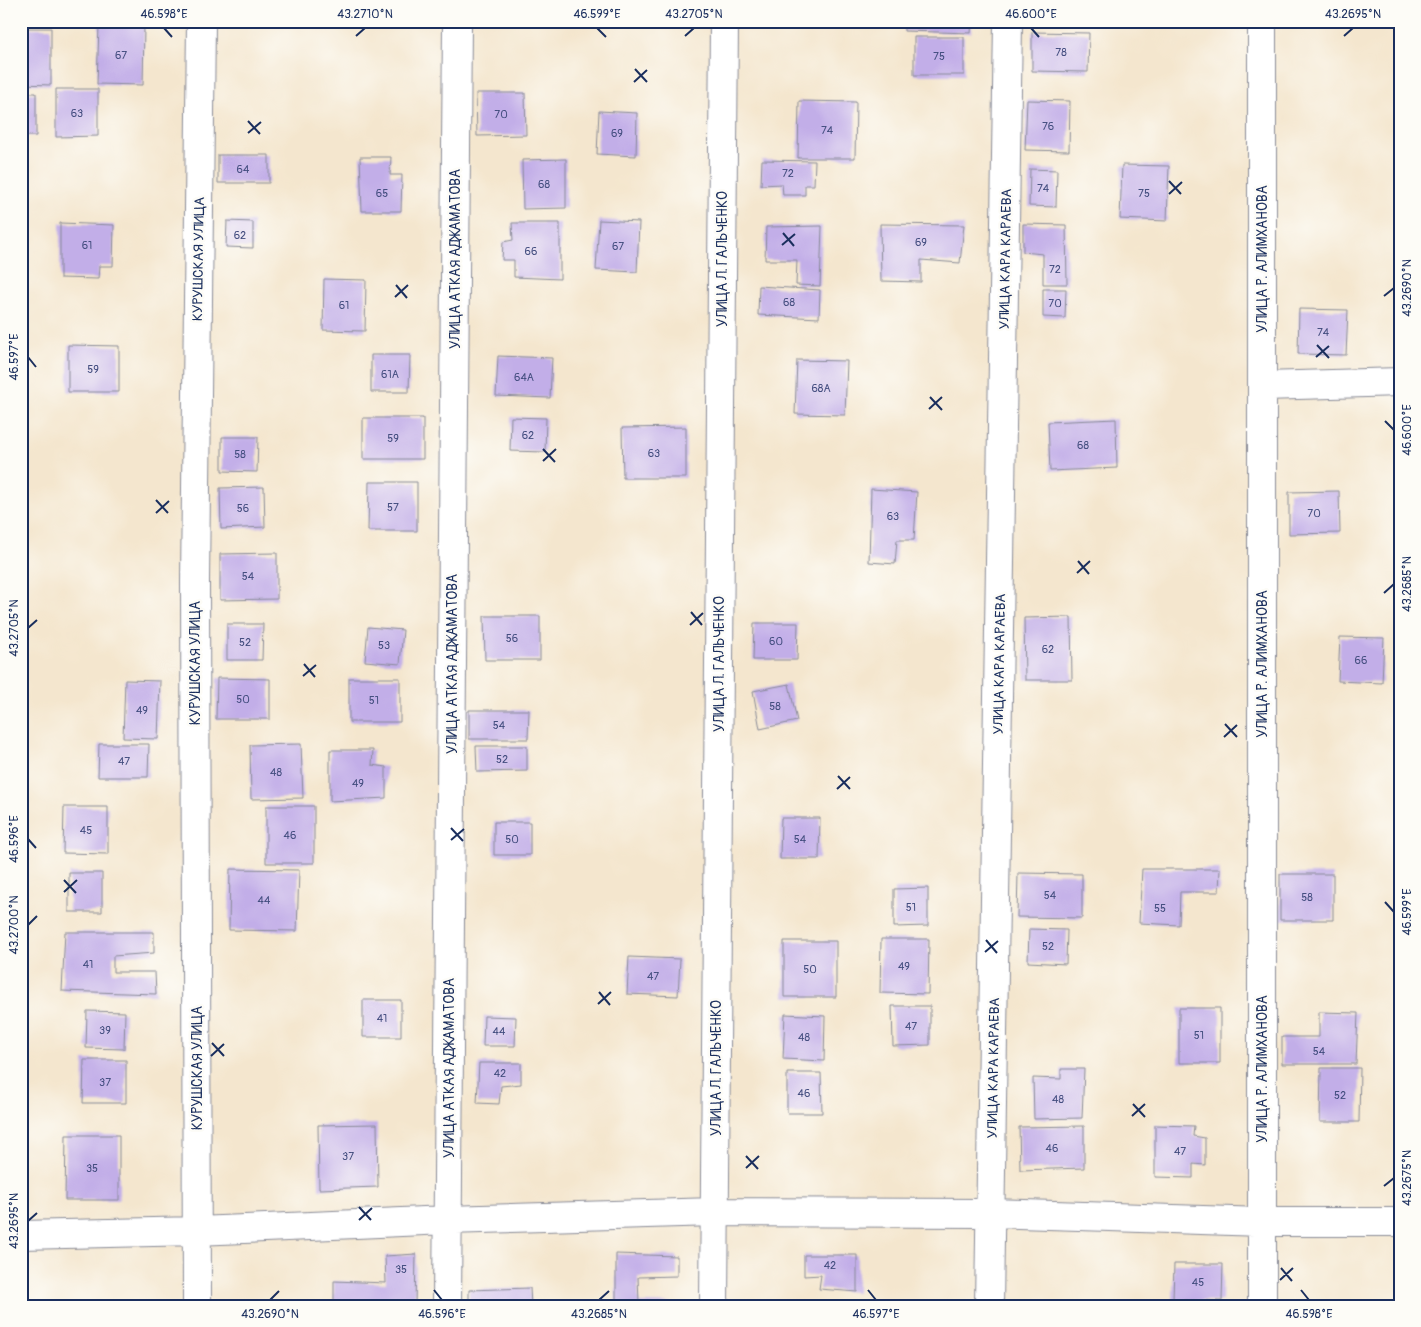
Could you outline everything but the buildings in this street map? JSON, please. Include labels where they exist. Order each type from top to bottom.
[{"type":"street","name":"КУРУШСКАЯ УЛИЦА","points":[[197,1306],[195,582],[201,21]]},
{"type":"street","name":"УЛИЦА АТКАЯ АДЖАМАТОВА","points":[[447,1306],[457,21]]},
{"type":"street","name":"УЛИЦА Л. ГАЛЬЧЕНКО","points":[[714,1306],[724,21]]},
{"type":"street","name":"УЛИЦА КАРА КАРАЕВА","points":[[989,1306],[1008,21]]},
{"type":"street","name":"УЛИЦА Р. АЛИМХАНОВА","points":[[1262,21],[1262,1306]]},
{"type":"street","points":[[1262,386],[1400,382]]},
{"type":"street","points":[[21,1235],[197,1231],[447,1220],[715,1212],[990,1213],[1262,1222],[1400,1222]]}]
